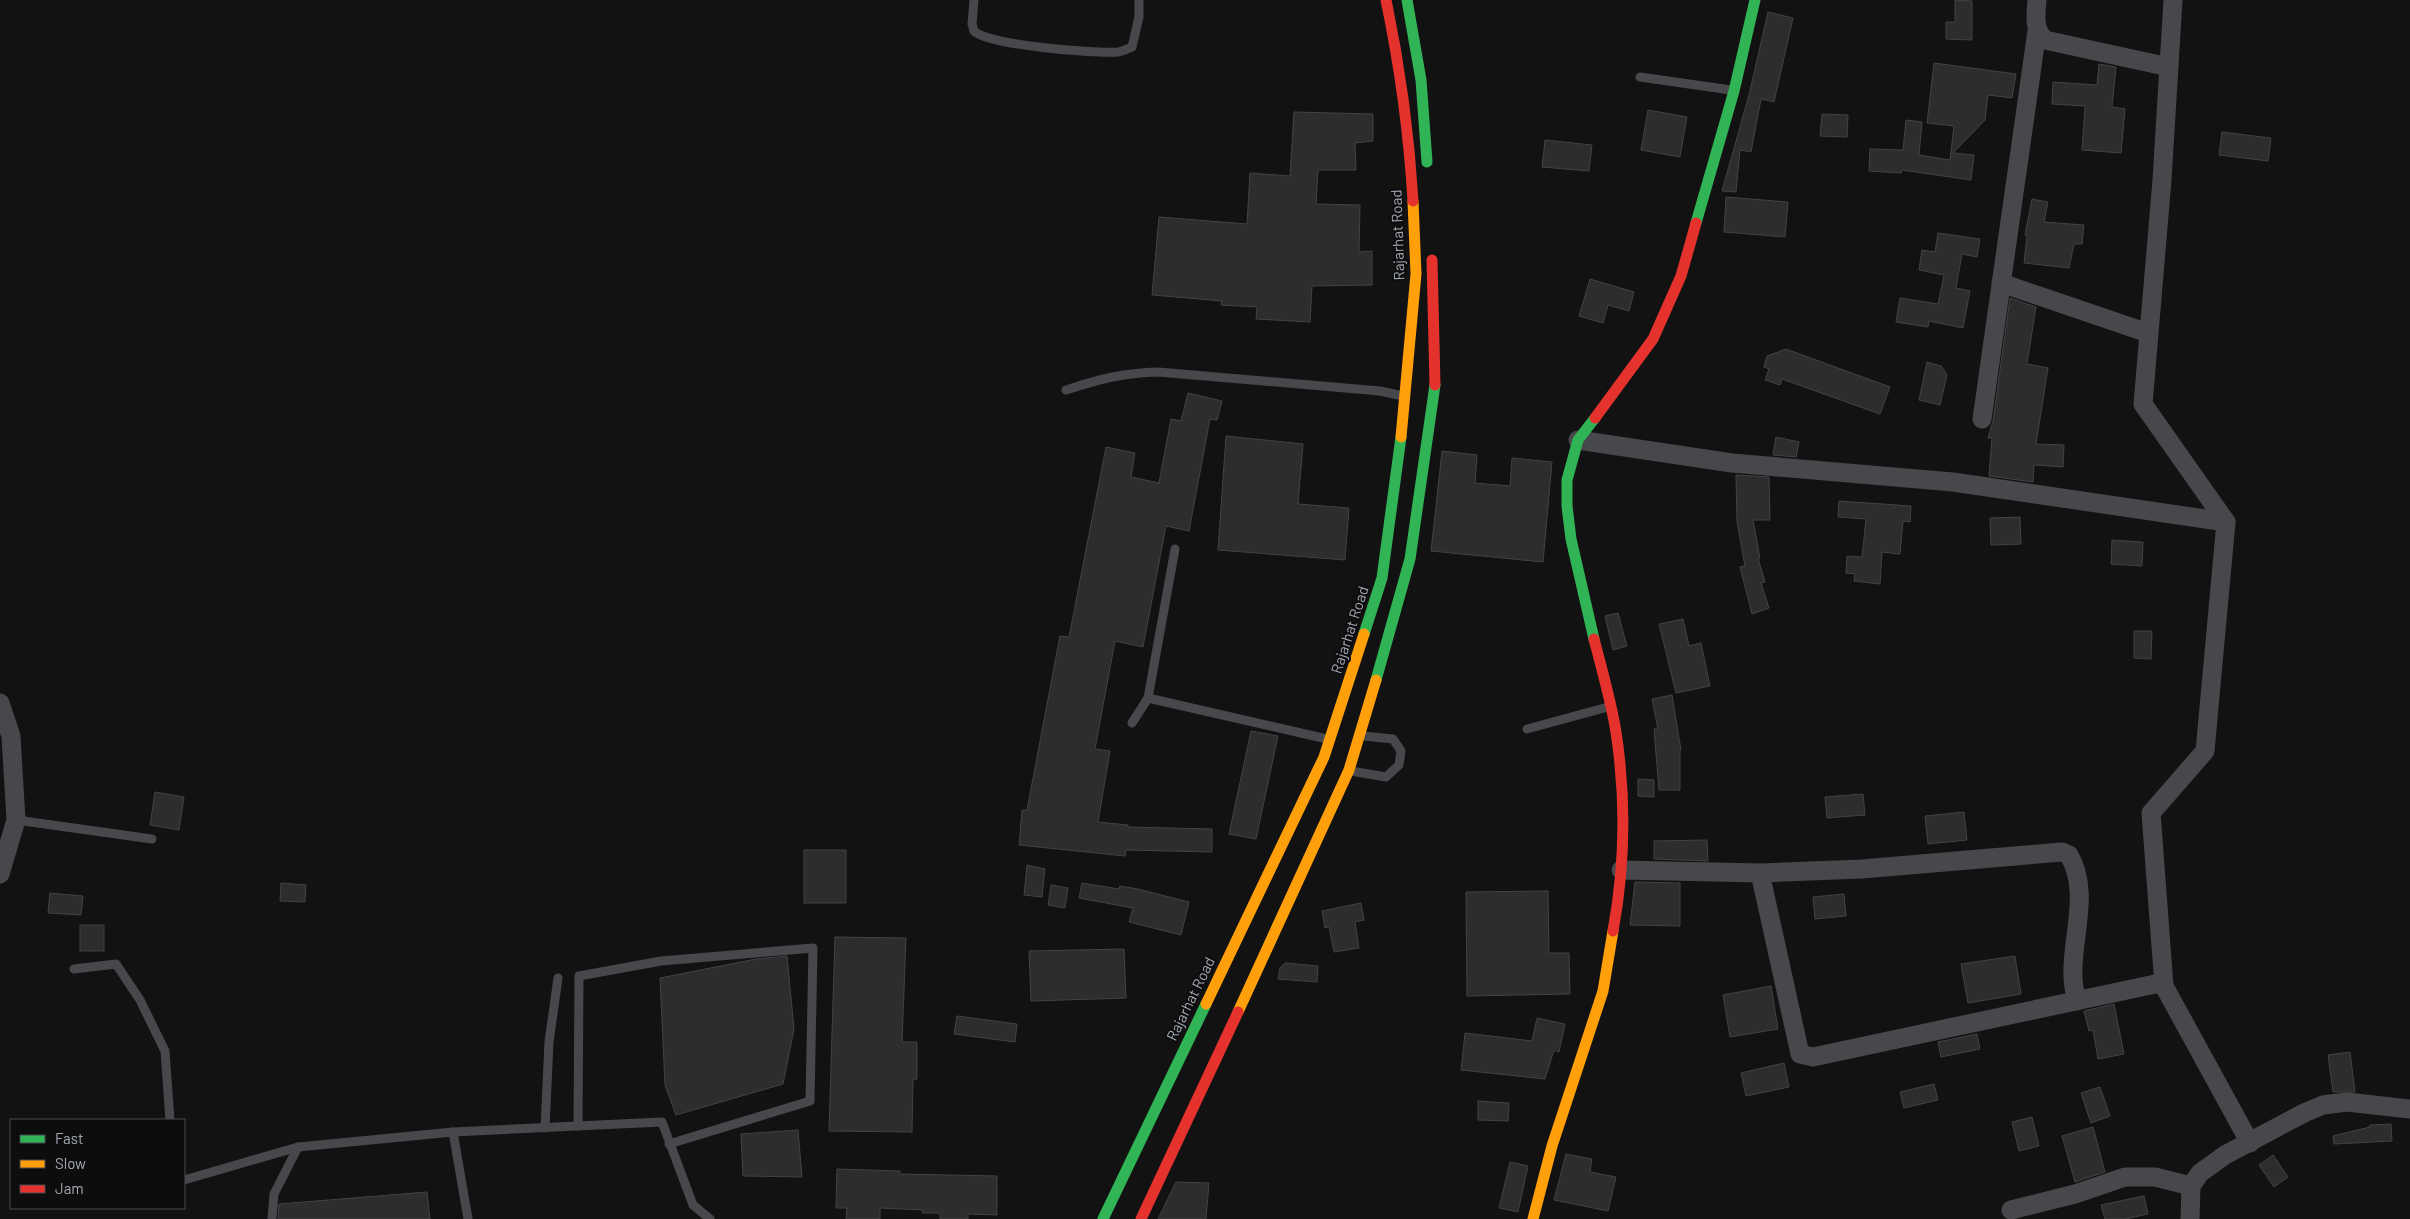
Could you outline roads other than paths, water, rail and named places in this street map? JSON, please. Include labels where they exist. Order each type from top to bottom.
[{"type":"main road","name":"Rajarhat Road","points":[[1102,1219],[1336,763],[1382,578],[1406,397],[1416,274],[1410,158],[1395,44],[1386,0]]},
{"type":"main road","points":[[1407,0],[1417,48],[1426,124],[1428,173]]},
{"type":"main road","points":[[1533,1219],[1552,1146],[1603,991],[1613,939],[1621,870],[1622,780],[1611,706],[1572,539],[1567,506],[1567,480],[1578,440],[1653,339],[1681,276],[1734,91],[1755,0]]},
{"type":"main road","points":[[1141,1219],[1305,870],[1343,733],[1410,559],[1435,383],[1431,252]]},
{"type":"street","points":[[1982,419],[2037,30],[2037,0]]},
{"type":"street","points":[[2173,0],[2143,404],[2226,522],[2205,750],[2151,813],[2164,986],[2250,1142]]},
{"type":"street","points":[[2037,30],[2045,40],[2169,67]]},
{"type":"street","points":[[2001,283],[2148,333]]},
{"type":"street","points":[[1578,440],[1732,463],[1953,482],[2226,522]]},
{"type":"street","points":[[0,704],[11,736],[16,820],[0,874]]},
{"type":"street","points":[[1621,870],[1760,873],[1862,868],[2062,852],[2069,855],[2079,879],[2080,896],[2072,979],[2077,1000]]},
{"type":"street","points":[[1760,873],[1797,1047],[1800,1054],[1806,1057],[1813,1058],[2156,983],[2164,986]]},
{"type":"street","points":[[2190,1219],[2191,1186],[2200,1173],[2225,1155],[2323,1105],[2360,1102],[2410,1109]]},
{"type":"street","points":[[2012,1210],[2075,1194],[2125,1177],[2155,1177],[2191,1186]]},
{"type":"lane","points":[[974,0],[972,24],[974,31],[979,36],[1016,45],[1115,52],[1132,47],[1139,17],[1140,0]]},
{"type":"lane","points":[[1640,77],[1734,91]]},
{"type":"lane","points":[[1066,390],[1106,377],[1126,373],[1158,372],[1380,391],[1406,397]]},
{"type":"lane","points":[[1132,723],[1148,698],[1175,549]]},
{"type":"lane","points":[[1148,698],[1343,733],[1393,739],[1401,751],[1399,765],[1386,777],[1336,763]]},
{"type":"lane","points":[[1527,729],[1611,706]]},
{"type":"lane","points":[[16,820],[152,839]]},
{"type":"lane","points":[[578,1126],[579,976],[661,961],[813,948],[810,1101],[669,1144]]},
{"type":"lane","points":[[74,969],[116,964],[140,1000],[165,1051],[170,1119]]},
{"type":"lane","points":[[545,1128],[549,1042],[558,978]]},
{"type":"lane","points":[[185,1180],[298,1147],[453,1132],[662,1122],[693,1205],[710,1219]]},
{"type":"lane","points":[[453,1132],[468,1219]]},
{"type":"lane","points":[[272,1219],[274,1194],[298,1147]]}]
